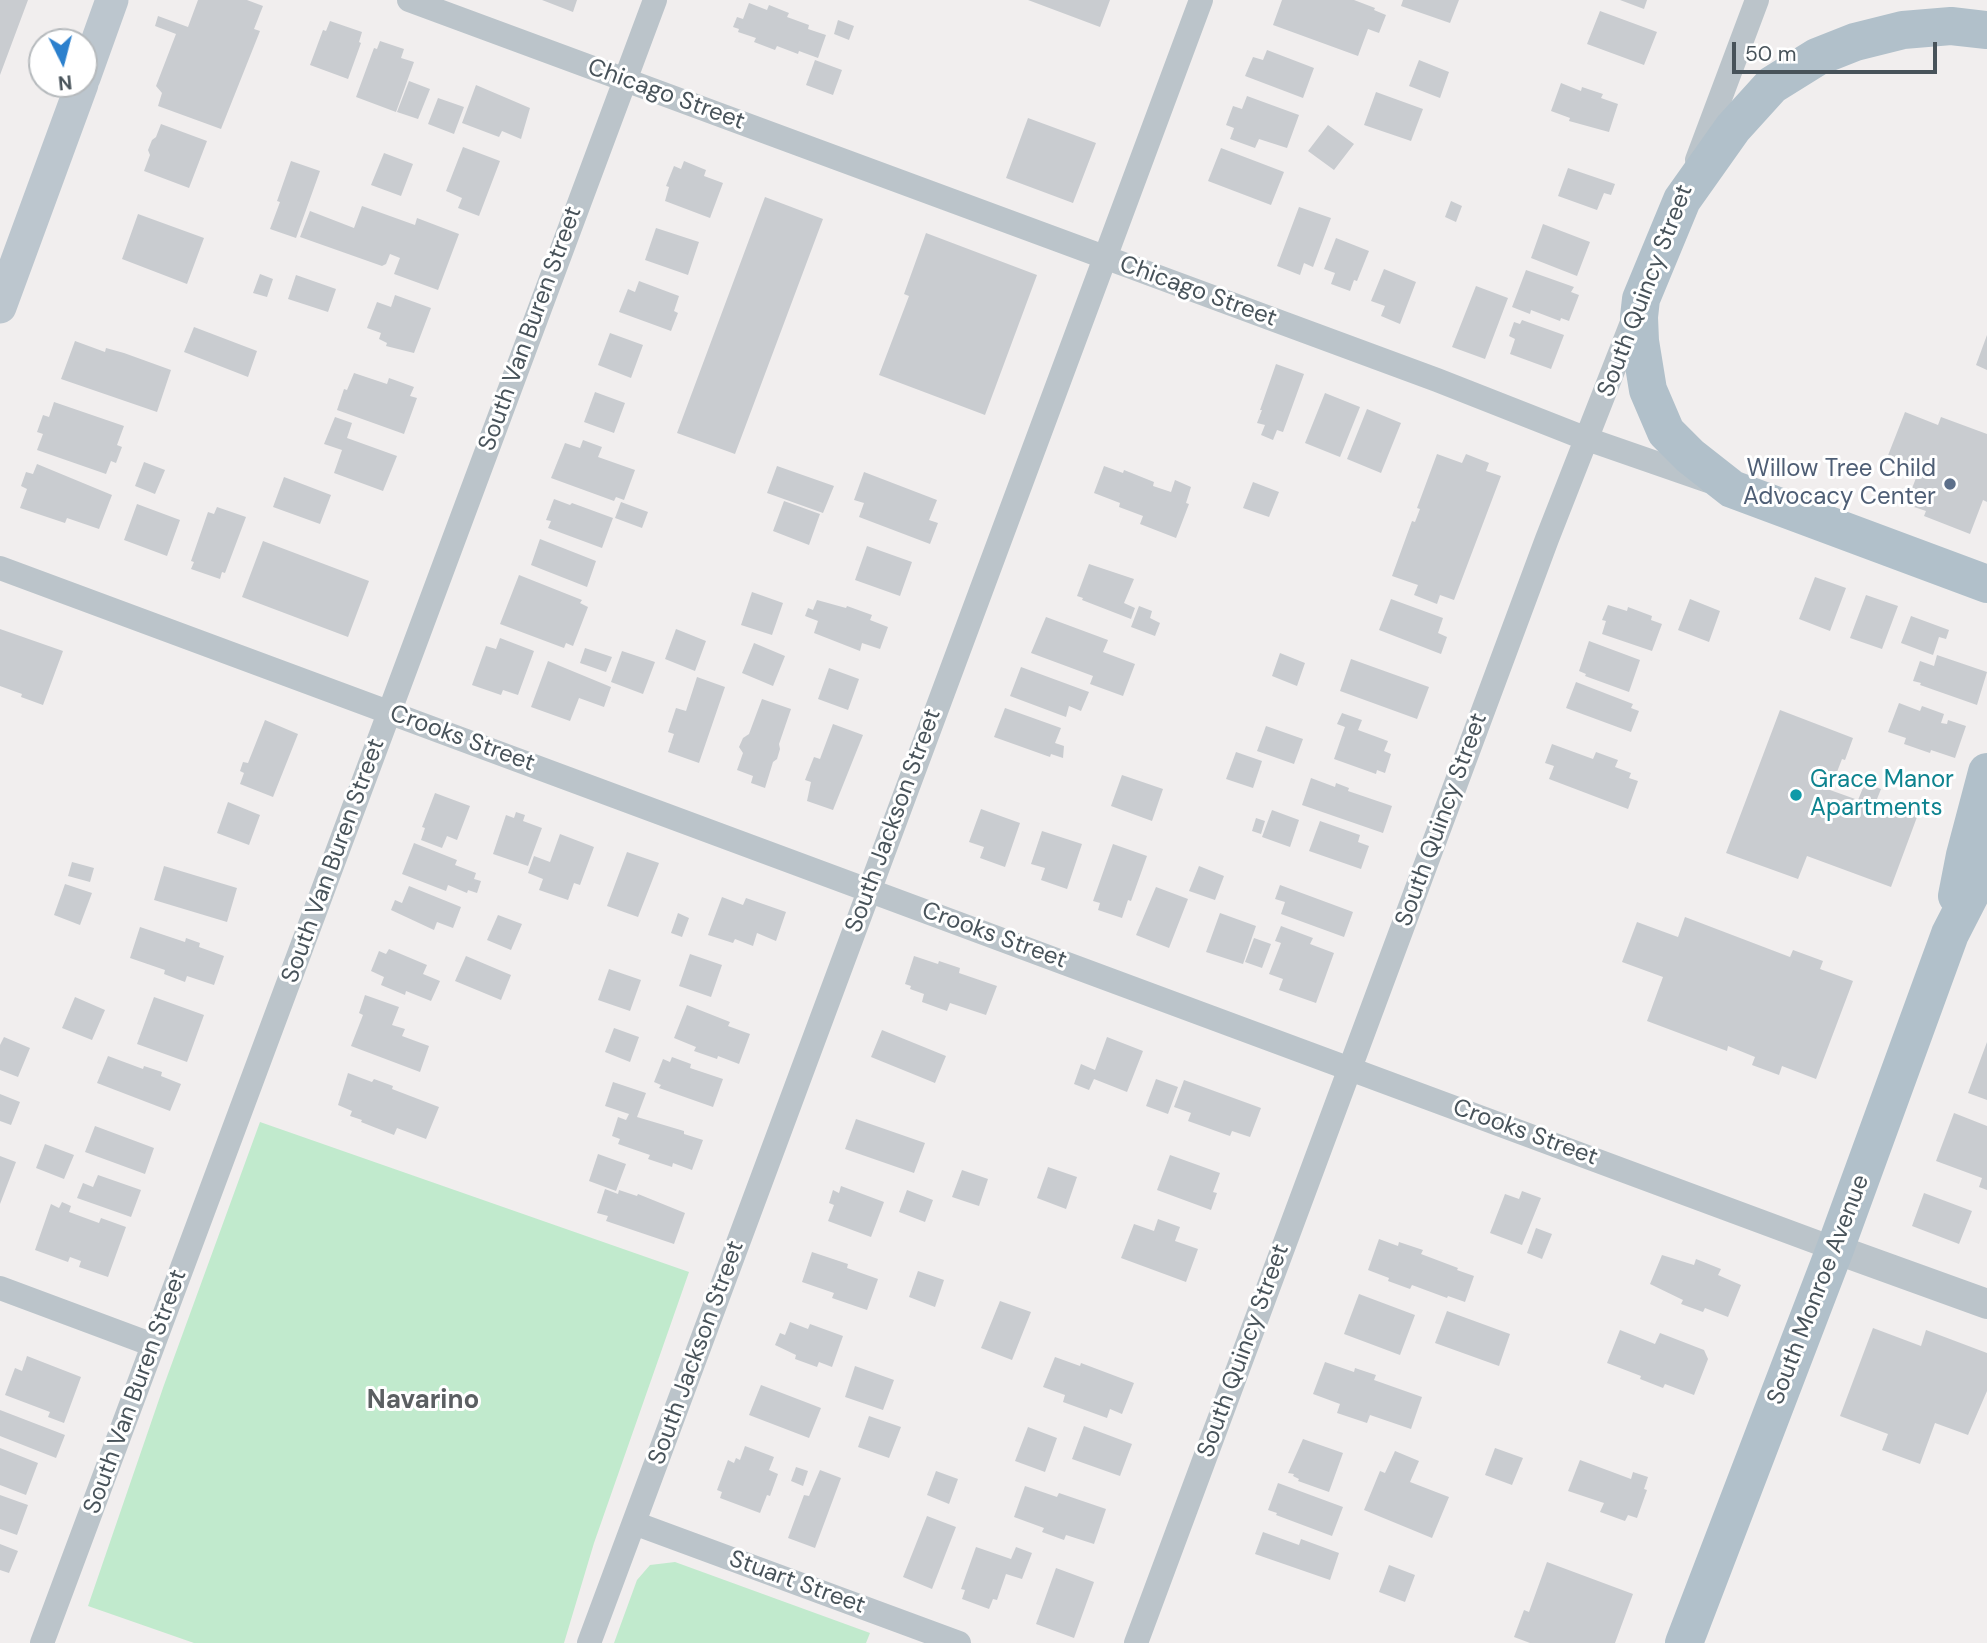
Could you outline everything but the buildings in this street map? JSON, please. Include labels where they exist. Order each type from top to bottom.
[{"type":"main road","points":[[98,39],[112,0]]},
{"type":"main road","points":[[1682,200],[1747,110],[1772,85],[1817,57],[1855,41],[1903,30],[1951,26],[1987,30]]},
{"type":"main road","points":[[0,307],[77,98]]},
{"type":"main road","name":"South Quincy Street","points":[[1641,299],[1682,200]]},
{"type":"main road","points":[[1641,299],[1639,329],[1648,390],[1666,432],[1690,456],[1732,489]]},
{"type":"main road","name":"Chicago Street","points":[[1732,489],[1987,584]]},
{"type":"main road","name":"South Monroe Avenue","points":[[1950,934],[1965,855],[1987,772]]},
{"type":"main road","name":"South Monroe Avenue","points":[[1684,1643],[1835,1249],[1950,934],[1987,862]]},
{"type":"street","name":"Chicago Street","points":[[409,0],[1437,380],[1587,439],[1732,489]]},
{"type":"street","name":"South Van Buren Street","points":[[42,1643],[654,0]]},
{"type":"street","name":"South Jackson Street","points":[[589,1643],[1201,0]]},
{"type":"street","name":"South Quincy Street","points":[[1682,200],[1757,0]]},
{"type":"street","name":"South Quincy Street","points":[[1136,1643],[1547,539],[1641,299]]},
{"type":"street","name":"Crooks Street","points":[[0,568],[1987,1304]]},
{"type":"street","points":[[0,1288],[153,1345]]},
{"type":"street","name":"Stuart Street","points":[[634,1522],[959,1643]]},
{"type":"green space","points":[[260,1122],[689,1272],[594,1543],[564,1643],[194,1643],[88,1606],[164,1385]]},
{"type":"green space","points":[[675,1562],[870,1633],[866,1643],[614,1643],[637,1580],[650,1565]]},
{"type":"place","name":"Willow Tree Child Advocacy Center","points":[[1950,484]]},
{"type":"place","name":"Grace Manor Apartments","points":[[1796,795]]},
{"type":"district","name":"Navarino","points":[[423,1401]]}]
